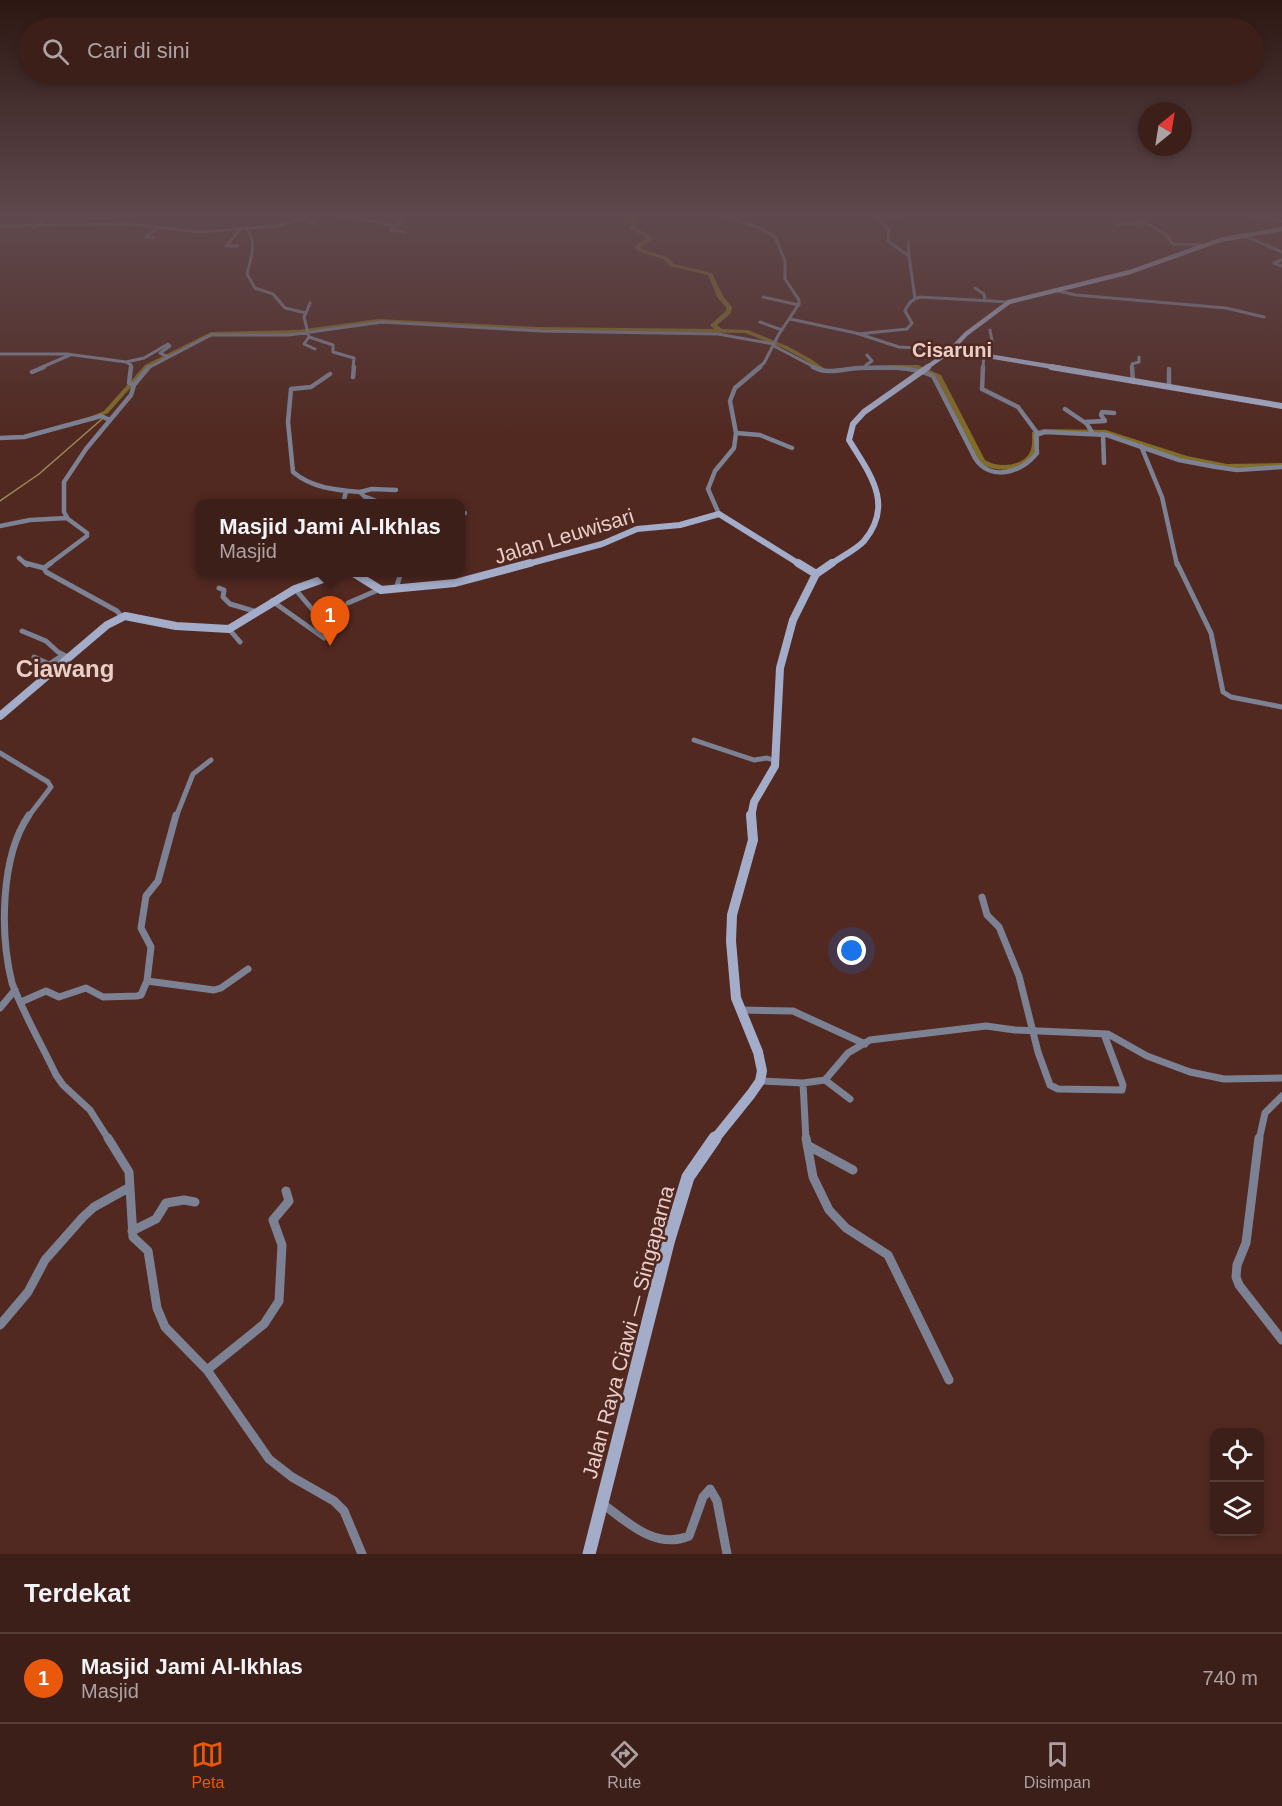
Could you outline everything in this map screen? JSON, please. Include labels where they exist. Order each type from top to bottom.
[{"type":"main road","points":[[760,1081],[761,1062],[739,1011],[736,998],[731,941],[732,915],[753,840],[754,802],[773,773],[776,760],[780,668],[793,620],[816,574],[862,542],[873,526],[878,513],[878,493],[874,482],[849,440],[853,424],[877,402],[952,350],[966,334],[1009,302],[1069,287]]},
{"type":"main road","points":[[952,350],[1282,406]]},
{"type":"main road","points":[[720,514],[816,574]]},
{"type":"main road","name":"Jalan Leuwisari","points":[[378,590],[462,582],[602,544],[631,531],[680,525],[720,514]]},
{"type":"main road","points":[[0,716],[66,657],[107,625],[122,617],[176,626],[229,629],[295,589],[331,577]]},
{"type":"main road","points":[[358,577],[378,590]]},
{"type":"main road","name":"Jalan Raya Ciawi — Singaparna","points":[[589,1554],[669,1239],[688,1176],[703,1153],[760,1081]]},
{"type":"street","points":[[254,287],[273,294],[285,308],[306,313]]},
{"type":"street","points":[[720,514],[709,492],[709,484],[715,471],[730,454],[736,433],[730,400],[732,393],[764,363],[799,305],[799,300],[789,287]]},
{"type":"street","points":[[913,287],[915,298]]},
{"type":"street","points":[[975,288],[984,294],[985,301]]},
{"type":"street","points":[[1054,290],[1076,295],[1226,308],[1264,317]]},
{"type":"street","points":[[858,334],[907,329],[912,323],[905,311],[907,305],[915,298],[928,296],[1009,302]]},
{"type":"street","points":[[763,297],[799,305]]},
{"type":"street","points":[[310,303],[306,313],[307,333],[304,344],[315,349]]},
{"type":"street","points":[[790,318],[899,346],[926,346],[952,350]]},
{"type":"street","points":[[132,384],[148,367],[166,356],[215,334],[307,333],[368,324],[401,322],[541,331],[718,334],[774,344],[823,372],[866,367],[923,370],[935,378],[969,447],[984,469],[1004,472],[1027,463],[1037,453],[1037,434]]},
{"type":"street","points":[[760,322],[782,330]]},
{"type":"street","points":[[990,330],[992,341],[985,355],[982,389],[997,399],[1017,406],[1027,418],[1031,430],[1037,434],[1092,432],[1179,460],[1216,467],[1237,470],[1282,467]]},
{"type":"street","points":[[307,333],[333,345],[333,352],[354,358],[353,377]]},
{"type":"street","points":[[0,354],[72,355],[126,362],[142,359],[164,345],[170,345],[160,353],[166,356]]},
{"type":"street","points":[[32,372],[72,355]]},
{"type":"street","points":[[866,367],[872,361],[867,355]]},
{"type":"street","points":[[1134,382],[1132,364],[1139,362],[1139,357]]},
{"type":"street","points":[[44,568],[87,536],[87,533],[67,518],[62,499],[64,482],[110,420],[125,405],[132,384],[131,365],[126,362]]},
{"type":"street","points":[[1169,369],[1169,387]]},
{"type":"street","points":[[330,374],[311,387],[291,389],[288,422],[293,472],[306,483],[346,491],[396,490]]},
{"type":"street","points":[[1065,409],[1084,422],[1092,432]]},
{"type":"street","points":[[1084,422],[1105,421],[1101,416],[1102,412],[1114,413]]},
{"type":"street","points":[[0,438],[16,439],[100,417],[110,420]]},
{"type":"street","points":[[736,433],[760,435],[792,448]]},
{"type":"street","points":[[1103,434],[1104,463]]},
{"type":"street","points":[[1141,446],[1162,497],[1178,567],[1211,633],[1223,692],[1231,697],[1282,707]]},
{"type":"street","points":[[345,499],[346,491]]},
{"type":"street","points":[[360,492],[370,499]]},
{"type":"street","points":[[0,526],[30,520],[67,518]]},
{"type":"street","points":[[19,558],[27,565],[44,568],[46,572],[117,611],[122,617]]},
{"type":"street","points":[[396,589],[399,577]]},
{"type":"street","points":[[219,588],[224,589],[223,597],[228,603],[257,612]]},
{"type":"street","points":[[295,589],[312,609]]},
{"type":"street","points":[[348,603],[378,590]]},
{"type":"street","points":[[272,601],[324,638]]},
{"type":"street","points":[[229,629],[240,642]]},
{"type":"street","points":[[22,631],[46,641],[66,657],[49,664],[34,657]]},
{"type":"street","points":[[694,740],[754,760],[767,758],[776,760]]},
{"type":"street","points":[[0,753],[48,782],[51,787],[17,831],[6,865],[2,943],[15,990],[56,1075],[63,1085],[90,1110],[129,1172],[133,1237],[148,1251],[160,1317],[174,1338],[207,1370],[268,1459],[292,1477],[334,1501],[344,1511],[362,1554]]},
{"type":"street","points":[[21,1002],[46,991],[57,997],[87,988],[103,997],[141,995],[147,981],[152,946],[150,938],[141,928],[146,896],[158,882],[178,804],[191,776],[211,760]]},
{"type":"street","points":[[982,897],[987,915],[999,927],[1010,953],[1034,1030],[1038,1052],[1052,1086],[1058,1089],[1121,1090],[1123,1085],[1104,1034]]},
{"type":"street","points":[[147,981],[214,990],[221,988],[248,969]]},
{"type":"street","points":[[0,1008],[15,990]]},
{"type":"street","points":[[739,1011],[780,1009],[793,1011],[864,1044]]},
{"type":"street","points":[[760,1081],[803,1083],[825,1080],[848,1053],[870,1040],[986,1026],[1108,1034],[1147,1056],[1190,1072],[1224,1079],[1282,1077]]},
{"type":"street","points":[[825,1080],[831,1087],[842,1090],[850,1099]]},
{"type":"street","points":[[803,1083],[810,1166],[819,1190],[832,1214],[841,1224],[888,1255],[893,1262],[896,1274],[915,1303],[937,1359],[949,1380]]},
{"type":"street","points":[[1282,1096],[1265,1113],[1261,1123],[1246,1243],[1235,1274],[1239,1285],[1282,1340]]},
{"type":"street","points":[[807,1145],[853,1170]]},
{"type":"street","points":[[0,1325],[28,1292],[45,1260],[82,1216],[93,1207],[130,1187]]},
{"type":"street","points":[[207,1370],[264,1324],[279,1301],[282,1245],[273,1220],[289,1201],[286,1191]]},
{"type":"street","points":[[132,1231],[156,1219],[166,1203],[184,1200],[195,1202]]},
{"type":"street","points":[[603,1504],[657,1541],[678,1542],[689,1536],[703,1497],[710,1489],[715,1494],[721,1540],[727,1554]]},
{"type":"waterway","points":[[715,287],[720,297],[729,307],[729,312],[713,325],[721,331]]},
{"type":"waterway","points":[[91,418],[106,412],[147,366],[211,334],[298,332],[378,321],[538,329],[721,331]]},
{"type":"waterway","points":[[721,331],[746,331],[785,347],[824,371],[831,370]]},
{"type":"waterway","points":[[889,366],[918,367],[939,376],[982,461],[994,467],[1018,465],[1031,457],[1035,450],[1036,432],[1044,431],[1106,432],[1185,458],[1227,466],[1282,465]]},
{"type":"waterway","points":[[0,501],[39,474],[102,419]]},
{"type":"place","name":"Masjid Jami Al-Ikhlas","points":[[330,646]]},
{"type":"district","name":"Cisaruni","points":[[952,350]]},
{"type":"district","name":"Ciawang","points":[[65,668]]}]
